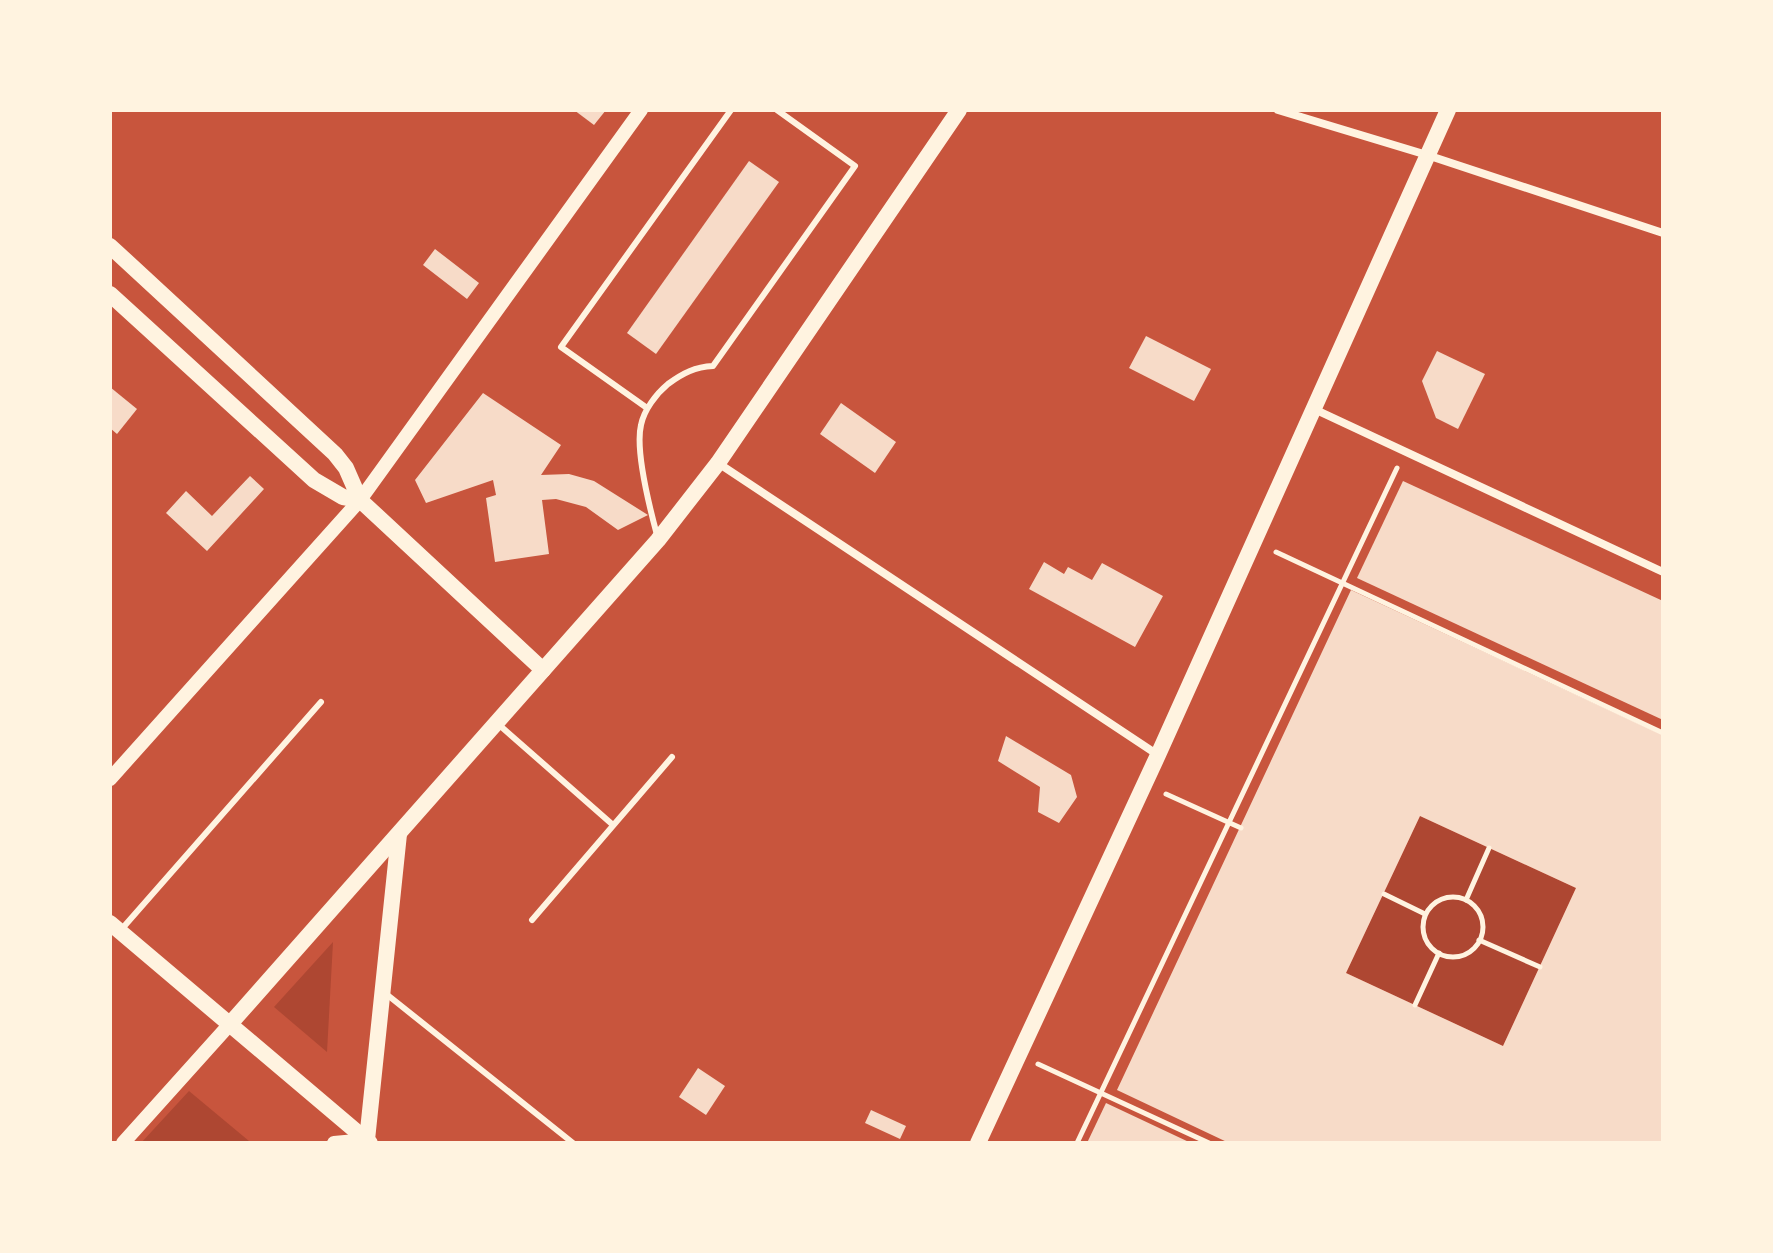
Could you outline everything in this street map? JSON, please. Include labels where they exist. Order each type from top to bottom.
[{"type":"main road","points":[[230,1024],[658,540],[718,463],[959,110]]},
{"type":"main road","points":[[978,1143],[1158,755],[1448,110]]},
{"type":"main road","points":[[110,246],[335,454],[354,483],[360,500],[543,670]]},
{"type":"main road","points":[[110,294],[314,480],[343,497],[360,500]]},
{"type":"main road","points":[[369,1142],[399,834]]},
{"type":"main road","points":[[115,927],[369,1142]]},
{"type":"street","points":[[110,779],[360,500],[641,110]]},
{"type":"street","points":[[1278,110],[1427,155],[1663,233]]},
{"type":"street","points":[[1313,409],[1663,572]]},
{"type":"street","points":[[718,463],[1158,755]]},
{"type":"street","points":[[123,1143],[230,1024]]},
{"type":"street","points":[[334,1143],[369,1142]]},
{"type":"lane","points":[[647,408],[561,347],[731,110]]},
{"type":"lane","points":[[658,540],[641,451],[640,426],[647,408],[663,388],[680,375],[698,367],[713,366],[855,166],[777,110]]},
{"type":"lane","points":[[115,927],[321,702]]},
{"type":"lane","points":[[497,723],[613,825]]},
{"type":"lane","points":[[532,920],[672,757]]},
{"type":"lane","points":[[383,991],[573,1143]]},
{"type":"path","points":[[1077,1143],[1405,451]]},
{"type":"path","points":[[1253,542],[1663,733]]},
{"type":"path","points":[[1144,784],[1241,828]]},
{"type":"path","points":[[1466,900],[1489,848]]},
{"type":"path","points":[[1384,894],[1425,914]]},
{"type":"path","points":[[1450,896],[1466,900],[1477,908],[1482,917],[1479,940],[1471,951],[1444,956],[1428,944],[1423,934],[1425,914],[1440,899],[1450,896]]},
{"type":"path","points":[[1479,940],[1540,967]]},
{"type":"path","points":[[1415,1005],[1439,953]]},
{"type":"path","points":[[1019,1055],[1209,1143]]},
{"type":"shaded area","points":[[1420,816],[1576,888],[1503,1046],[1346,973]]},
{"type":"shaded area","points":[[333,942],[327,1052],[274,1007]]},
{"type":"shaded area","points":[[189,1091],[249,1141],[141,1143]]},
{"type":"building","points":[[574,110],[606,110],[594,125]]},
{"type":"building","points":[[749,161],[779,182],[656,354],[627,333]]},
{"type":"building","points":[[435,249],[479,283],[467,299],[423,265]]},
{"type":"building","points":[[1146,336],[1211,369],[1194,401],[1129,368]]},
{"type":"building","points":[[1437,351],[1485,374],[1458,429],[1436,418],[1422,381]]},
{"type":"building","points":[[110,387],[137,409],[117,434],[110,428]]},
{"type":"building","points":[[483,393],[561,445],[541,475],[569,474],[594,481],[648,515],[618,530],[586,507],[556,499],[542,500],[549,554],[495,562],[486,498],[496,495],[493,480],[426,503],[415,480]]},
{"type":"building","points":[[841,403],[896,442],[875,473],[820,434]]},
{"type":"building","points":[[250,476],[264,489],[207,551],[166,513],[186,491],[212,516]]},
{"type":"building","points":[[1403,481],[1663,601],[1663,720],[1357,578]]},
{"type":"building","points":[[1044,562],[1064,574],[1068,567],[1092,580],[1102,563],[1163,596],[1135,647],[1029,589]]},
{"type":"building","points":[[1351,590],[1663,735],[1662,1143],[1229,1143],[1117,1090]],"holes":[[[1420,816],[1576,888],[1503,1046],[1346,973]]]},
{"type":"building","points":[[1006,736],[1071,775],[1077,797],[1059,823],[1038,812],[1040,787],[998,761]]},
{"type":"building","points":[[698,1068],[725,1086],[706,1115],[679,1097]]},
{"type":"building","points":[[1106,1103],[1191,1143],[1087,1143]]},
{"type":"building","points":[[871,1110],[906,1126],[900,1139],[865,1123]]}]
